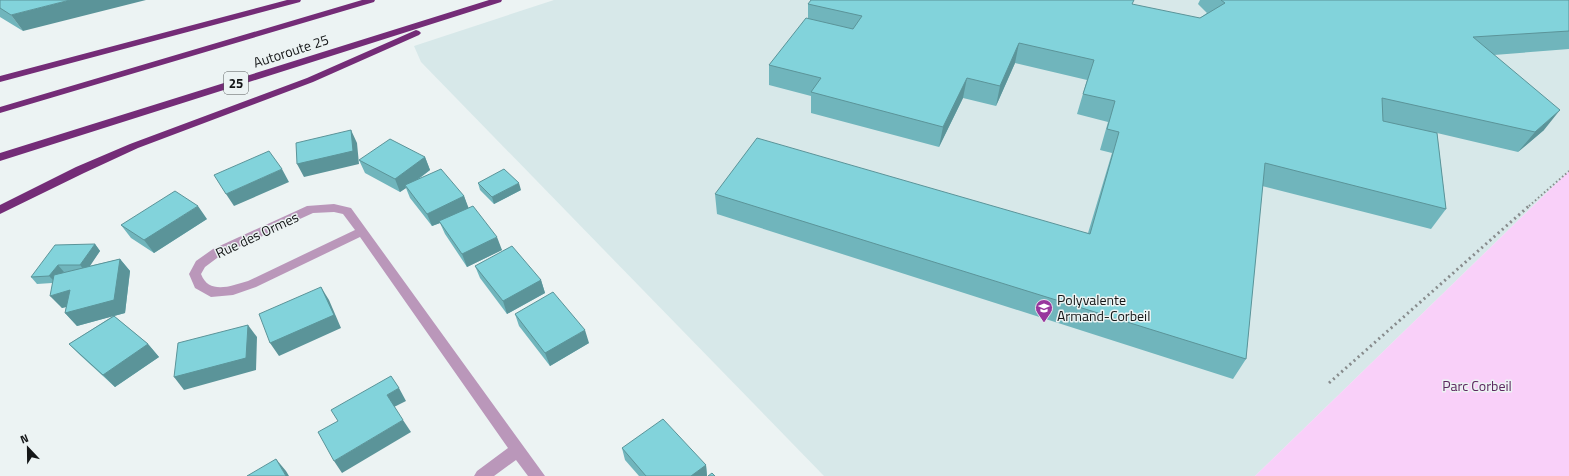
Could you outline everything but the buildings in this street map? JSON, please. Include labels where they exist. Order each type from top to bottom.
[{"type":"highway","points":[[0,79],[297,0]]},
{"type":"highway","name":"Autoroute 25","points":[[0,110],[371,0]]},
{"type":"highway","name":"Autoroute 25","points":[[0,157],[498,0]]},
{"type":"highway","points":[[0,210],[80,170],[134,146],[310,80],[471,9]]},
{"type":"street","name":"Rue des Ormes","points":[[362,230],[252,284],[233,290],[211,292],[199,285],[195,274],[200,264],[217,252],[312,209],[334,208],[347,211],[362,230],[537,476]]},
{"type":"street","points":[[482,476],[518,450]]},
{"type":"path","points":[[1329,383],[1569,171]]},
{"type":"shaded area","name":"Polyvalente Armand-Corbeil","points":[[554,0],[1569,0],[1569,171],[1255,476],[824,476],[421,62],[414,46]]},
{"type":"green space","name":"Parc Corbeil","points":[[1569,171],[1569,476],[1255,476]]},
{"type":"place","name":"Polyvalente Armand-Corbeil","points":[[1044,323]]}]
